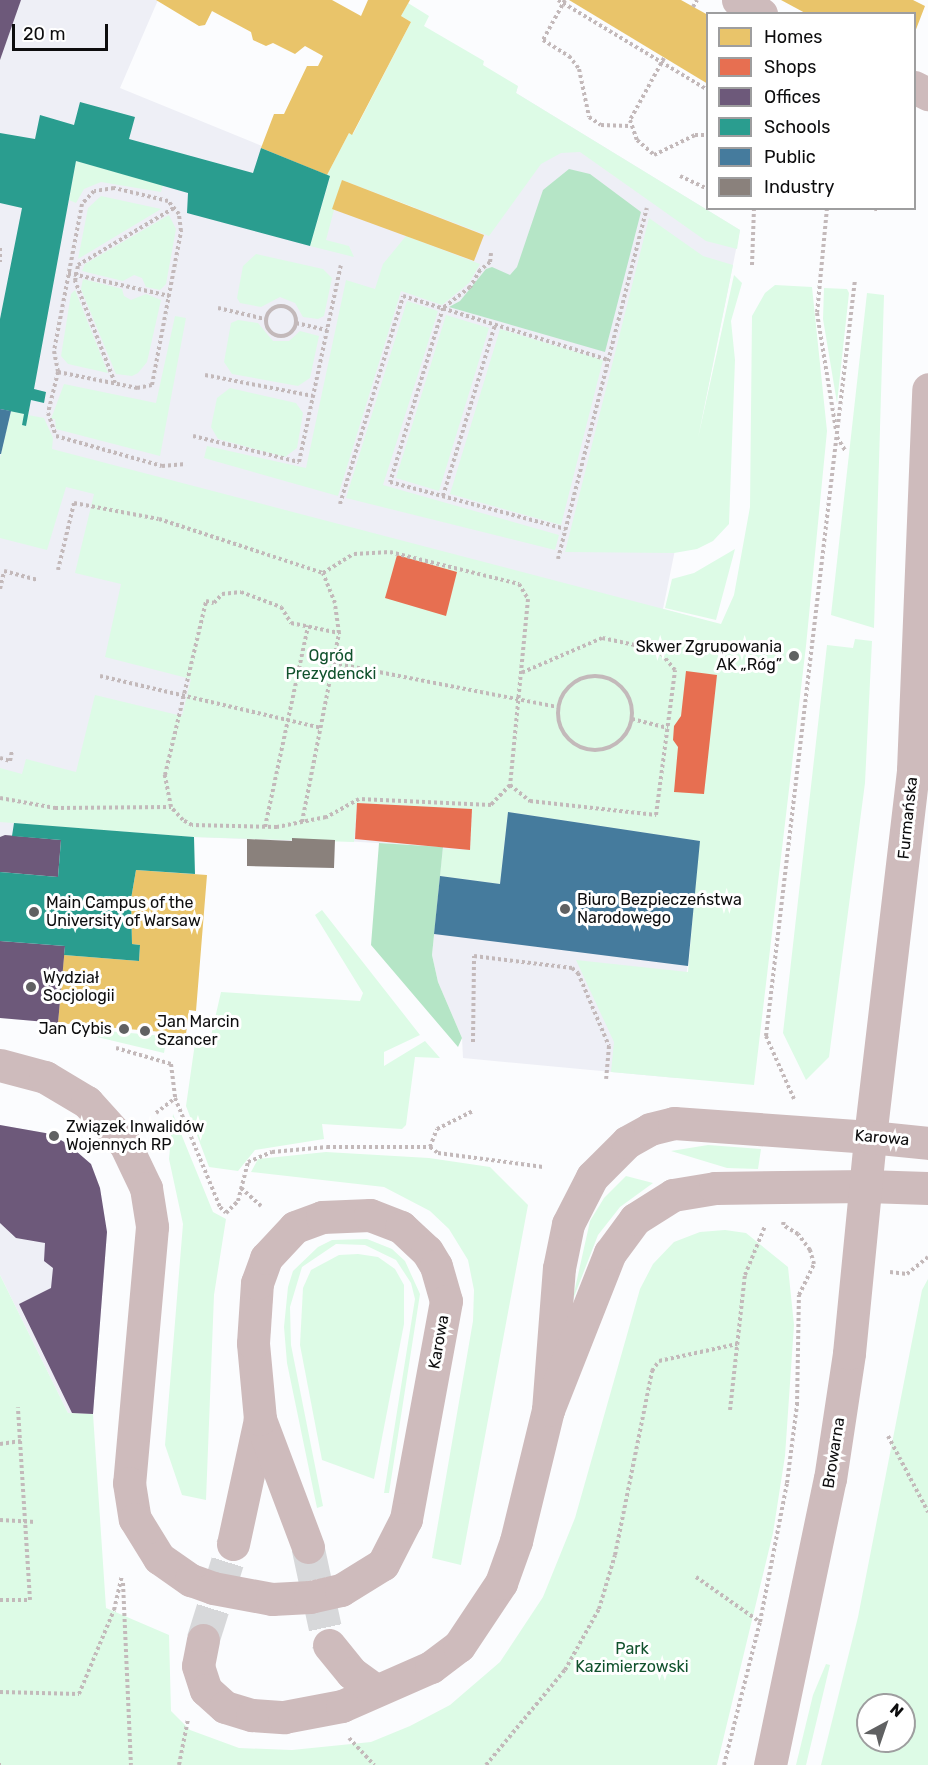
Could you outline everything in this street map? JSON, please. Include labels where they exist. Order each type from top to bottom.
[{"type":"street","points":[[738,0],[758,12]]},
{"type":"street","name":"Furmańska","points":[[870,1137],[913,770],[928,389]]},
{"type":"street","name":"Karowa","points":[[0,1065],[45,1077],[87,1102],[125,1144],[146,1188],[152,1227],[129,1484],[135,1519],[159,1558],[191,1580],[213,1588],[272,1599],[341,1590],[383,1564],[406,1519],[445,1320],[440,1275],[415,1237],[386,1220],[353,1213],[308,1220],[274,1246],[260,1270],[254,1317],[260,1419],[232,1544]]},
{"type":"street","name":"Karowa","points":[[548,1410],[559,1268],[568,1224],[592,1177],[627,1142],[650,1129],[674,1123],[928,1143]]},
{"type":"street","name":"Browarna","points":[[770,1765],[830,1479],[849,1353],[870,1137]]},
{"type":"street","name":"Karowa","points":[[203,1640],[198,1666],[206,1690],[225,1707],[252,1715],[319,1712],[375,1690],[445,1657],[459,1646],[488,1608],[516,1541],[548,1410],[610,1253],[635,1220],[654,1204],[673,1195],[715,1188],[866,1186],[928,1188]]},
{"type":"street","name":"Karowa","points":[[260,1419],[308,1547]]},
{"type":"street","points":[[330,1645],[352,1673],[375,1690]]},
{"type":"path","points":[[693,7],[697,0]]},
{"type":"path","points":[[629,126],[601,125],[590,117],[579,69],[569,56],[543,40],[562,1],[706,89]]},
{"type":"path","points":[[629,126],[663,61]]},
{"type":"path","points":[[629,126],[637,140],[654,155],[695,135],[706,135]]},
{"type":"path","points":[[680,176],[706,188]]},
{"type":"path","points":[[58,372],[148,388],[152,385],[182,231],[182,221],[168,201],[114,188],[94,191],[82,204],[54,351],[58,372],[48,413],[56,436],[162,466],[186,464]]},
{"type":"path","points":[[115,383],[75,281],[78,265],[174,208]]},
{"type":"path","points":[[558,559],[647,208]]},
{"type":"path","points":[[752,265],[754,210]]},
{"type":"path","points":[[827,210],[818,313],[837,437],[846,452]]},
{"type":"path","points":[[0,248],[0,262]]},
{"type":"path","points":[[491,253],[490,262],[480,270],[470,287],[443,308],[390,482],[566,530]]},
{"type":"path","points":[[194,436],[299,462],[341,265]]},
{"type":"path","points":[[68,273],[169,296]]},
{"type":"path","points":[[794,1107],[793,1090],[766,1036],[855,280]]},
{"type":"path","points":[[340,504],[403,296],[609,360]]},
{"type":"path","points":[[278,305],[294,314],[296,323],[292,332],[274,335],[267,328],[266,318],[278,305]]},
{"type":"path","points":[[218,308],[266,318]]},
{"type":"path","points":[[296,323],[327,330]]},
{"type":"path","points":[[442,496],[495,325]]},
{"type":"path","points":[[205,375],[313,396]]},
{"type":"path","points":[[58,570],[74,503],[159,519],[323,573],[354,554],[390,552],[519,584],[528,599],[510,785],[491,805],[359,798],[326,817],[265,827],[192,825],[171,807],[165,775],[206,601],[214,603],[222,594],[241,592],[265,598],[281,607],[291,623],[339,633]]},
{"type":"path","points":[[0,589],[4,571],[37,580]]},
{"type":"path","points":[[302,822],[339,633],[335,603],[323,573]]},
{"type":"path","points":[[265,827],[308,626]]},
{"type":"path","points":[[510,785],[530,801],[656,815],[675,670],[658,650],[602,638],[521,673]]},
{"type":"path","points":[[333,663],[519,702],[557,707]]},
{"type":"path","points":[[600,675],[614,680],[625,690],[632,719],[617,743],[604,750],[589,750],[564,735],[557,707],[562,692],[572,682],[586,676],[600,675]]},
{"type":"path","points":[[100,676],[321,728]]},
{"type":"path","points":[[632,719],[668,728]]},
{"type":"path","points":[[0,758],[10,761],[12,751]]},
{"type":"path","points":[[0,798],[55,808],[171,807]]},
{"type":"path","points":[[473,1042],[474,956],[572,968],[578,973],[609,1046],[606,1078]]},
{"type":"path","points":[[116,1048],[171,1064],[175,1098],[222,1211],[233,1208],[248,1162],[259,1155],[327,1147],[429,1147],[438,1153],[543,1167]]},
{"type":"path","points":[[156,1113],[175,1098]]},
{"type":"path","points":[[429,1147],[437,1129],[473,1111]]},
{"type":"path","points":[[241,1188],[261,1206]]},
{"type":"path","points":[[724,1765],[760,1622],[787,1483],[797,1405],[799,1295],[817,1264],[804,1242],[783,1225],[784,1215]]},
{"type":"path","points":[[730,1410],[745,1275],[765,1226]]},
{"type":"path","points":[[894,1273],[907,1274],[928,1257]]},
{"type":"path","points":[[486,1765],[565,1670],[599,1609],[615,1556],[652,1371],[658,1361],[737,1344]]},
{"type":"path","points":[[0,1600],[30,1600],[18,1407]]},
{"type":"path","points":[[888,1436],[928,1512]]},
{"type":"path","points":[[0,1444],[21,1441]]},
{"type":"path","points":[[0,1520],[36,1522]]},
{"type":"path","points":[[0,1692],[79,1694],[114,1610],[122,1576],[131,1765]]},
{"type":"path","points":[[696,1577],[760,1622]]},
{"type":"path","points":[[179,1765],[188,1719]]},
{"type":"path","points":[[349,1738],[374,1765]]},
{"type":"shaded area","points":[[0,0],[158,0],[120,88],[414,208],[518,86],[516,93],[740,230],[663,609],[722,625],[676,1078],[463,1058],[462,1038],[438,982],[432,955],[443,847],[293,838],[292,841],[194,837],[76,827],[58,1023],[0,1018]]},
{"type":"shaded area","points":[[0,1125],[51,1134],[69,1145],[91,1164],[100,1188],[107,1232],[93,1414],[68,1413],[0,1275]]},
{"type":"green space","points":[[408,3],[429,16],[424,26],[484,61],[483,65],[518,86],[516,93],[740,230],[737,249],[706,241],[580,152],[561,153],[541,164],[489,236],[342,180],[326,240],[349,246],[354,257],[310,246],[329,181],[327,175],[349,133],[353,134],[411,22],[401,16]]},
{"type":"green space","points":[[76,161],[163,185],[161,192],[101,182],[84,189],[76,203],[69,200]]},
{"type":"green space","points":[[569,169],[590,174],[641,212],[605,352],[449,307],[460,301],[486,269],[492,267],[510,275],[517,267],[543,190]]},
{"type":"green space","points":[[101,196],[161,209],[78,259],[88,208]]},
{"type":"green space","points":[[169,215],[176,229],[166,284],[160,290],[146,287],[142,278],[134,275],[123,281],[82,271],[85,264]]},
{"type":"green space","points":[[649,218],[703,256],[733,265],[698,438],[734,275],[742,283],[731,321],[735,360],[729,524],[713,541],[697,549],[674,553],[565,552]]},
{"type":"green space","points":[[406,236],[480,264],[469,283],[442,305],[401,291],[338,496],[204,458],[207,446],[306,468],[346,280],[375,289],[383,264]]},
{"type":"green space","points":[[256,254],[323,269],[332,278],[324,316],[318,319],[303,317],[295,303],[280,297],[261,307],[240,303],[237,298],[243,266]]},
{"type":"green space","points":[[83,279],[122,289],[124,296],[131,300],[146,294],[161,300],[147,362],[138,373],[132,376],[116,374],[81,289]]},
{"type":"green space","name":"Ogród Prezydencki","points":[[775,285],[812,287],[827,431],[806,646],[754,1085],[611,1072],[614,1042],[576,960],[688,972],[699,841],[508,812],[500,884],[440,876],[443,849],[470,850],[472,809],[357,803],[354,842],[194,837],[0,822],[0,768],[22,774],[26,759],[76,772],[95,695],[182,716],[191,679],[105,657],[121,584],[75,573],[94,494],[66,487],[47,550],[0,538],[0,458],[11,411],[24,414],[22,425],[26,426],[28,415],[44,418],[53,438],[52,449],[721,624],[734,595],[750,507],[752,316],[765,293]]},
{"type":"green space","points":[[824,288],[847,289],[849,293],[837,403],[823,319]]},
{"type":"green space","points":[[75,290],[108,373],[68,364],[61,356],[71,294]]},
{"type":"green space","points":[[867,293],[884,295],[874,628],[831,615]]},
{"type":"green space","points":[[407,301],[438,311],[383,485],[559,535],[555,550],[346,498]]},
{"type":"green space","points":[[446,315],[489,328],[439,491],[396,478]]},
{"type":"green space","points":[[175,316],[186,318],[160,456],[56,429],[55,419],[51,419],[64,384],[156,403]]},
{"type":"green space","points":[[238,320],[258,323],[273,341],[289,341],[300,331],[319,336],[310,378],[298,386],[232,374],[224,362],[231,323]]},
{"type":"green space","points":[[500,329],[603,360],[561,525],[450,494]]},
{"type":"green space","points":[[230,388],[296,403],[303,413],[297,448],[285,457],[218,439],[211,427],[217,398]]},
{"type":"green space","points":[[735,549],[716,620],[665,608],[672,579],[694,573]]},
{"type":"green space","points":[[855,639],[872,641],[865,783],[829,1057],[806,1080],[783,1033],[827,645],[853,648]]},
{"type":"green space","points":[[379,843],[443,847],[432,955],[438,982],[462,1038],[458,1047],[371,945]]},
{"type":"green space","points":[[322,910],[420,1035],[384,1052],[384,1066],[425,1041],[440,1058],[415,1057],[406,1125],[402,1129],[322,1124],[324,1139],[255,1150],[238,1171],[209,1167],[186,1106],[196,1036],[211,1036],[221,992],[360,1001],[363,993],[315,915]]},
{"type":"green space","points":[[97,1030],[175,1037],[174,1047],[165,1047],[164,1053],[97,1037]]},
{"type":"green space","points":[[173,1114],[213,1212],[226,1219],[214,1295],[206,1500],[182,1495],[165,1445],[183,1224],[169,1159]]},
{"type":"green space","points":[[708,1145],[761,1149],[758,1169],[727,1168],[671,1151]]},
{"type":"green space","points":[[326,1152],[429,1158],[490,1167],[528,1205],[461,1565],[432,1558],[473,1321],[474,1290],[468,1260],[449,1229],[430,1211],[384,1187],[251,1172],[258,1159]]},
{"type":"green space","points":[[626,1176],[653,1183],[620,1207],[598,1235],[572,1302],[590,1221],[604,1198]]},
{"type":"green space","name":"Park Kazimierzowski","points":[[725,1230],[746,1233],[788,1267],[794,1325],[785,1456],[773,1533],[717,1765],[0,1765],[0,1275],[68,1413],[93,1414],[106,1608],[169,1635],[171,1711],[190,1730],[239,1748],[292,1750],[371,1742],[410,1726],[450,1705],[500,1662],[543,1597],[575,1518],[640,1289],[653,1264],[674,1242],[700,1232]]},
{"type":"green space","points":[[367,1239],[392,1249],[405,1261],[420,1294],[389,1493],[384,1493],[415,1299],[411,1283],[396,1260],[365,1245],[336,1244],[302,1267],[290,1307],[291,1345],[323,1506],[317,1508],[287,1363],[284,1327],[288,1287],[293,1271],[318,1247],[332,1240]]},
{"type":"green space","points":[[358,1254],[378,1257],[395,1269],[404,1285],[404,1324],[374,1479],[322,1460],[300,1345],[303,1288],[311,1270],[339,1255]]},
{"type":"green space","points":[[928,1279],[928,1765],[821,1765],[858,1617],[922,1290]]},
{"type":"green space","points":[[826,1664],[830,1665],[806,1765],[796,1765],[813,1695]]},
{"type":"building: Homes","points":[[156,0],[332,0],[361,16],[368,0],[410,0],[401,16],[411,22],[352,135],[349,133],[327,175],[261,148],[274,114],[284,114],[307,66],[318,66],[323,56],[305,46],[295,54],[273,43],[266,46],[253,40],[251,32],[212,11],[205,25],[199,26]]},
{"type":"building: Homes","points":[[569,0],[681,0],[706,14],[706,83]]},
{"type":"building: Homes","points":[[781,0],[913,0],[925,6],[916,29],[916,12],[803,12]]},
{"type":"building: Homes","points":[[342,180],[484,235],[474,261],[332,209]]},
{"type":"building: Homes","points":[[136,870],[207,875],[196,1011],[189,1010],[186,1034],[58,1023],[64,955],[139,961],[140,945],[132,944],[131,899]]},
{"type":"building: Shops","points":[[397,555],[457,572],[446,616],[385,598]]},
{"type":"building: Shops","points":[[686,671],[717,675],[704,794],[674,792],[678,747],[673,740],[674,726],[681,716]]},
{"type":"building: Shops","points":[[357,803],[472,809],[470,850],[355,839]]},
{"type":"building: Offices","points":[[0,0],[21,0],[0,60]]},
{"type":"building: Offices","points":[[5,835],[61,840],[58,877],[0,872],[0,837]]},
{"type":"building: Offices","name":"Wydział Socjologii","points":[[0,941],[65,946],[58,1023],[0,1018]]},
{"type":"building: Offices","points":[[0,1125],[51,1134],[69,1145],[91,1164],[100,1188],[107,1232],[93,1414],[72,1413],[19,1304],[51,1288],[53,1268],[44,1261],[45,1243],[16,1238],[0,1223]]},
{"type":"building: Schools","points":[[80,102],[135,117],[129,139],[253,173],[261,148],[330,176],[310,246],[187,213],[188,193],[76,161],[34,389],[46,392],[44,403],[31,400],[26,426],[22,425],[24,414],[0,409],[0,319],[22,208],[0,203],[0,133],[35,139],[40,115],[74,125]]},
{"type":"building: Schools","points":[[14,823],[194,837],[195,874],[136,870],[131,899],[132,944],[140,945],[139,961],[64,955],[65,946],[0,941],[0,872],[58,877],[61,840],[12,836]]},
{"type":"building: Public","points":[[0,409],[11,411],[1,454],[0,454]]},
{"type":"building: Public","name":"Biuro Bezpieczeństwa Narodowego","points":[[508,812],[700,841],[688,966],[434,934],[440,876],[500,884]]},
{"type":"building: Industry","points":[[292,838],[335,840],[334,868],[247,866],[247,839],[292,841]]},
{"type":"tunnel","points":[[203,1640],[233,1544]]},
{"type":"tunnel","points":[[308,1547],[329,1645]]},
{"type":"place","name":"Skwer Zgrupowania AK „Róg”","points":[[794,656]]},
{"type":"place","name":"Biuro Bezpieczeństwa Narodowego","points":[[565,909]]},
{"type":"place","name":"Main Campus of the University of Warsaw","points":[[34,912]]},
{"type":"place","name":"Wydział Socjologii","points":[[31,987]]},
{"type":"place","name":"Jan Cybis","points":[[124,1029]]},
{"type":"place","name":"Jan Marcin Szancer","points":[[145,1031]]},
{"type":"place","name":"Związek Inwalidów Wojennych RP","points":[[54,1136]]}]
